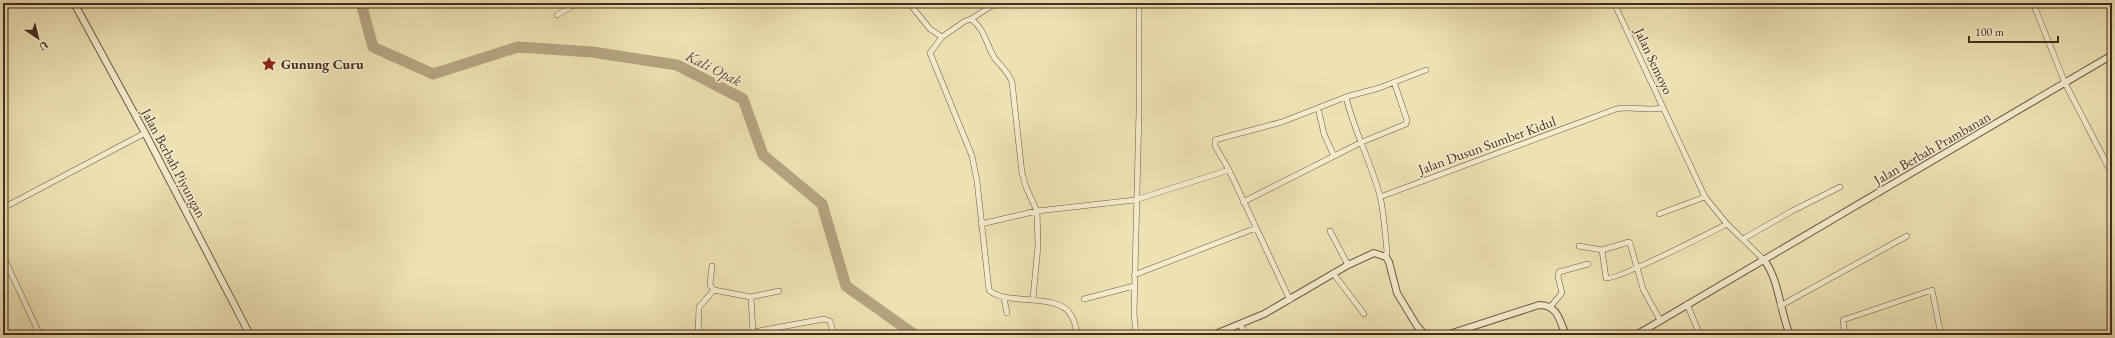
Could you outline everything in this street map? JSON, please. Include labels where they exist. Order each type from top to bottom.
[{"type":"street","name":"Jalan Berbah Piyungan","points":[[74,3],[145,133],[250,335]]},
{"type":"street","points":[[557,15],[578,3]]},
{"type":"street","points":[[702,6],[710,3]]},
{"type":"street","points":[[909,3],[930,29],[942,37]]},
{"type":"street","points":[[996,3],[971,19],[965,21],[942,37],[932,49],[930,53],[931,58],[972,156],[977,180],[989,290],[994,296],[1004,298],[1033,298],[1068,310],[1071,314],[1078,335]]},
{"type":"street","points":[[1136,335],[1134,314],[1134,275],[1135,200],[1139,112],[1139,3]]},
{"type":"street","name":"Jalan Semoyo","points":[[1614,3],[1705,197],[1728,224],[1764,260]]},
{"type":"street","points":[[2033,3],[2065,83],[2112,174]]},
{"type":"street","points":[[971,19],[984,33],[994,58],[1009,73],[1012,82],[1022,173],[1026,187],[1037,211],[1038,246],[1033,298]]},
{"type":"street","name":"Jalan Berbah Prambanan","points":[[1636,335],[2112,55]]},
{"type":"street","points":[[1290,300],[1229,170],[1216,146],[1215,140],[1282,122],[1346,97],[1426,70]]},
{"type":"street","points":[[1243,202],[1362,142],[1407,122],[1394,82]]},
{"type":"street","points":[[1346,97],[1351,117],[1362,142],[1380,197],[1387,251],[1386,257],[1402,303],[1425,335]]},
{"type":"street","name":"Jalan Dusun Sumber Kidul","points":[[1380,197],[1616,109],[1633,107],[1650,110],[1662,108]]},
{"type":"street","points":[[1318,108],[1324,134],[1334,156]]},
{"type":"street","points":[[3,208],[145,133]]},
{"type":"street","points":[[981,224],[1037,211],[1135,200],[1229,170]]},
{"type":"street","points":[[1743,239],[1792,211],[1840,187]]},
{"type":"street","points":[[1658,214],[1705,197]]},
{"type":"street","points":[[1602,250],[1606,278],[1608,280],[1728,224]]},
{"type":"street","points":[[1134,275],[1256,228]]},
{"type":"street","points":[[1330,231],[1348,265]]},
{"type":"street","points":[[1780,306],[1907,236]]},
{"type":"street","points":[[1579,246],[1602,250],[1629,242],[1646,296],[1660,320]]},
{"type":"street","points":[[1213,335],[1240,325],[1290,300],[1333,273],[1374,252],[1386,257]]},
{"type":"street","points":[[3,256],[40,335]]},
{"type":"street","points":[[1764,260],[1776,286],[1780,306],[1789,333],[1779,335]]},
{"type":"street","points":[[1551,306],[1562,293],[1558,277],[1559,272],[1588,264]]},
{"type":"street","points":[[712,266],[710,284],[714,290],[751,297],[779,291]]},
{"type":"street","points":[[1333,273],[1364,314]]},
{"type":"street","points":[[1084,299],[1134,286]]},
{"type":"street","points":[[698,335],[699,307],[714,290]]},
{"type":"street","points":[[1845,335],[1843,320],[1932,290],[1942,335]]},
{"type":"street","points":[[751,297],[753,333],[824,319],[830,321],[834,335]]},
{"type":"street","points":[[1004,298],[1007,313]]},
{"type":"street","points":[[1687,304],[1700,335]]},
{"type":"street","points":[[1446,335],[1539,305],[1551,306],[1555,310],[1566,335]]},
{"type":"street","points":[[1240,325],[1247,335]]},
{"type":"waterway","name":"Kali Opak","points":[[361,3],[373,47],[433,74],[518,47],[592,52],[677,65],[743,99],[763,155],[822,204],[846,286],[915,335]]},
{"type":"place","name":"Gunung Curu","points":[[269,64]]}]
